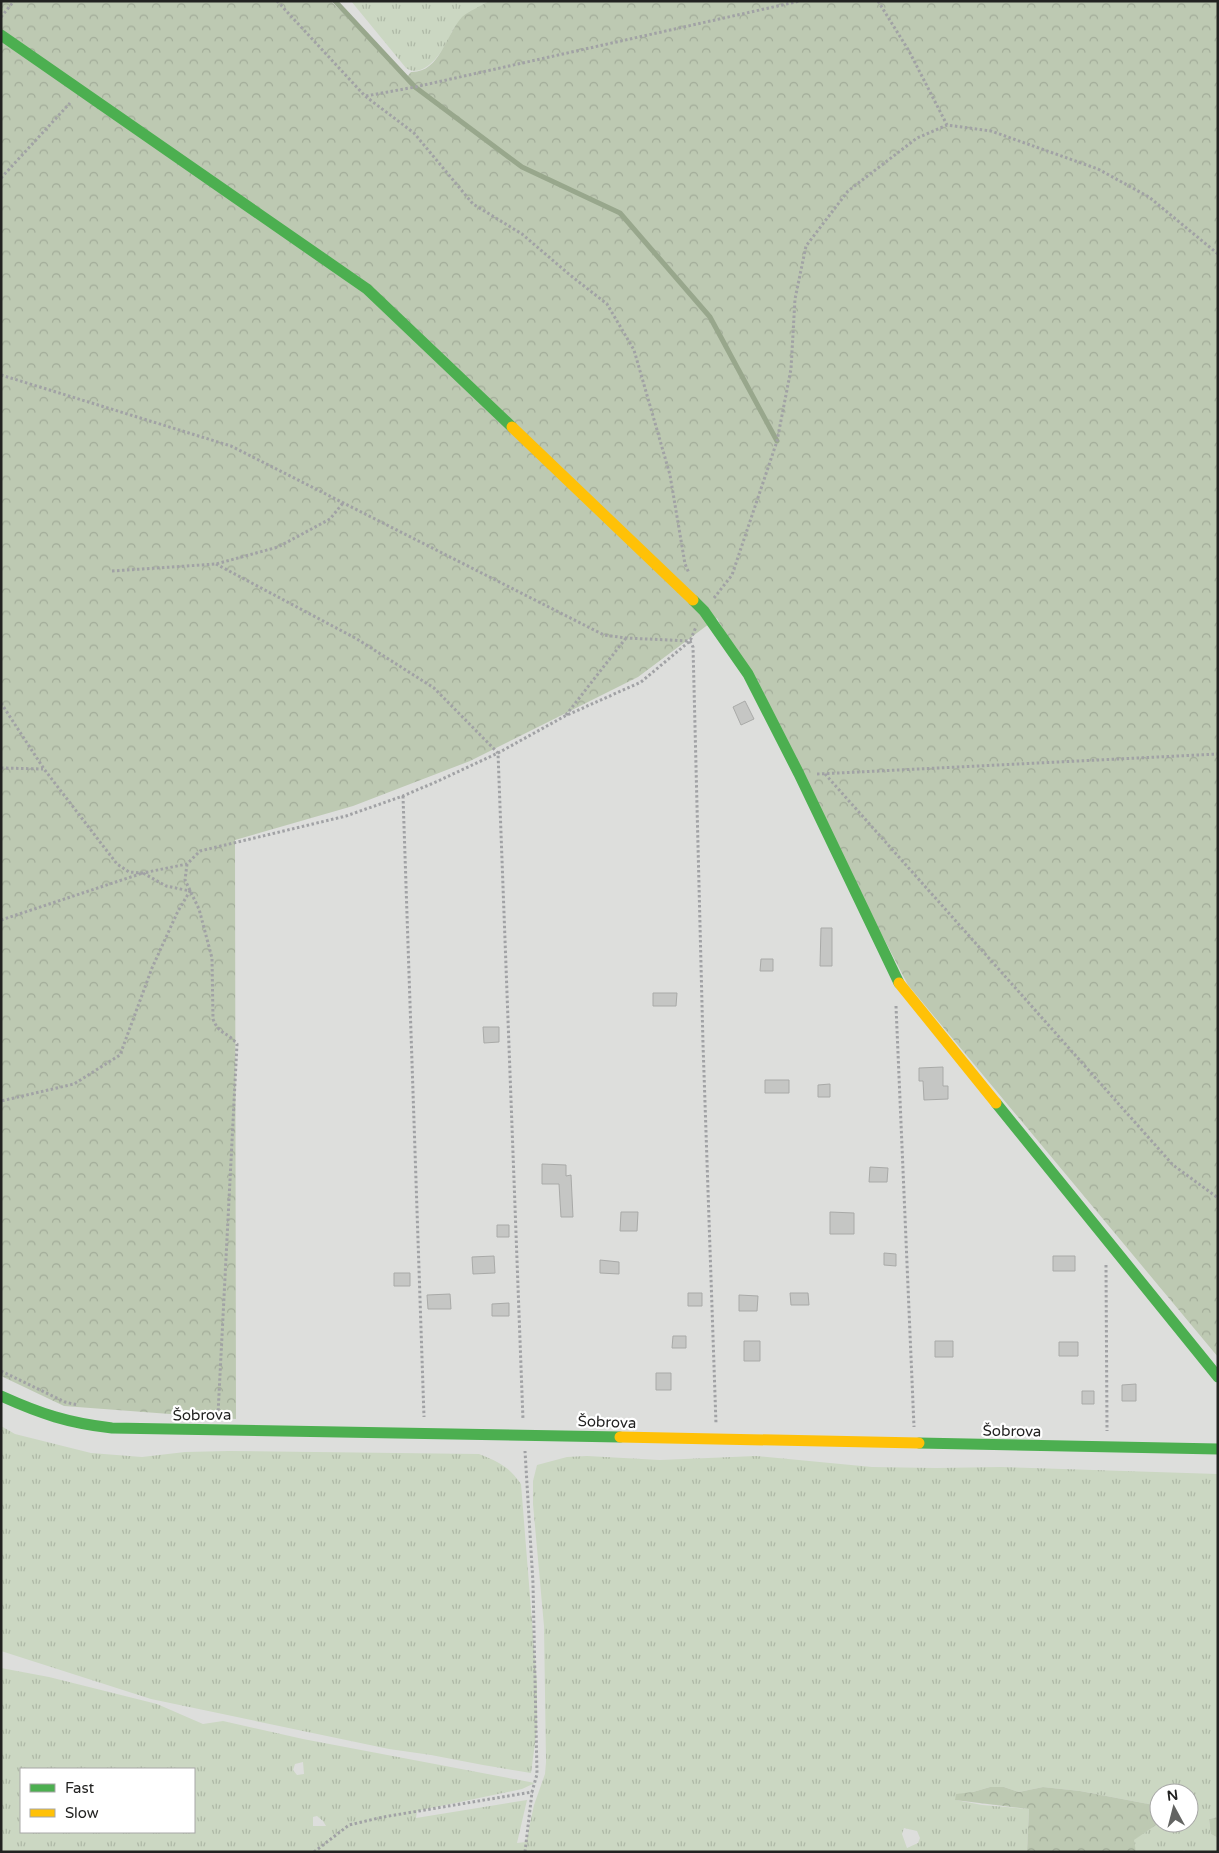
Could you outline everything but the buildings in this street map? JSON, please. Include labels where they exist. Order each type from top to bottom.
[{"type":"street","points":[[1,35],[367,289],[704,611],[748,674],[799,774],[897,981],[1218,1377]]},
{"type":"street","name":"Šobrova","points":[[1,1396],[49,1417],[79,1424],[157,1430],[425,1432],[717,1440],[1218,1449]]},
{"type":"path","points":[[1,17],[14,1]]},
{"type":"path","points":[[278,1],[365,96],[414,133],[473,204],[522,234],[607,304],[634,350],[670,475],[685,564],[691,579]]},
{"type":"path","points":[[365,96],[415,88],[800,1]]},
{"type":"path","points":[[878,1],[909,51],[947,125]]},
{"type":"path","points":[[1,178],[81,91]]},
{"type":"path","points":[[1,920],[143,873],[186,864],[200,851],[346,816],[403,796],[498,753],[565,716],[641,682],[690,641],[704,611],[732,575],[777,442],[790,369],[795,299],[806,246],[848,190],[917,138],[947,125],[991,131],[1098,169],[1149,197],[1218,254]]},
{"type":"path","points":[[1,375],[231,446],[604,635],[690,641]]},
{"type":"path","points":[[112,571],[216,564],[278,547],[330,519],[343,503]]},
{"type":"path","points":[[216,564],[357,640],[434,688],[498,753],[524,1434],[533,1592],[537,1774],[532,1792],[525,1852]]},
{"type":"path","points":[[565,716],[626,638]]},
{"type":"path","points":[[690,641],[693,647],[703,1054],[717,1440]]},
{"type":"path","points":[[1,703],[44,769],[117,864],[129,872],[143,873],[166,886],[190,891]]},
{"type":"path","points":[[1218,754],[825,774],[1173,1165],[1218,1198]]},
{"type":"path","points":[[1,768],[44,769]]},
{"type":"path","points":[[403,796],[425,1432]]},
{"type":"path","points":[[186,864],[185,880],[199,909],[212,958],[213,1020],[216,1029],[233,1038],[237,1044],[217,1429]]},
{"type":"path","points":[[1,1101],[74,1084],[120,1055],[152,968],[178,911],[190,891]]},
{"type":"path","points":[[897,981],[895,992],[914,1443]]},
{"type":"path","points":[[1106,1239],[1107,1448]]},
{"type":"path","points":[[1,1371],[65,1402],[84,1406]]},
{"type":"path","points":[[314,1852],[349,1825],[383,1817],[532,1792]]},
{"type":"green space","points":[[1,1],[331,1],[406,78],[411,72],[421,71],[436,60],[456,24],[462,17],[489,1],[1218,1],[1218,1357],[908,985],[717,618],[638,677],[470,761],[353,806],[235,840],[236,1419],[64,1406],[1,1376]]},
{"type":"green space","points":[[351,1],[489,1],[457,25],[440,53],[430,64],[425,68],[412,71],[406,68]]},
{"type":"green space","points":[[1,1426],[15,1434],[91,1453],[142,1457],[185,1452],[229,1451],[479,1454],[503,1465],[521,1484],[537,1684],[537,1728],[531,1773],[389,1749],[151,1699],[1,1651]]},
{"type":"green space","points":[[587,1456],[660,1460],[756,1456],[872,1467],[1001,1467],[1218,1474],[1218,1817],[1209,1819],[1211,1834],[1218,1838],[1218,1852],[1187,1852],[1184,1850],[1182,1852],[1136,1852],[1133,1840],[1149,1830],[1149,1833],[1199,1833],[1199,1783],[1149,1783],[1149,1804],[1080,1791],[1043,1787],[1019,1792],[1004,1787],[990,1787],[956,1800],[982,1805],[1029,1809],[1027,1852],[1,1852],[1,1668],[49,1677],[157,1704],[203,1724],[223,1721],[303,1739],[535,1783],[522,1789],[417,1811],[416,1818],[527,1800],[517,1843],[526,1842],[534,1805],[545,1774],[546,1762],[544,1626],[533,1504],[533,1481],[537,1465],[567,1457]],"holes":[[[303,1762],[304,1774],[297,1775],[293,1770],[295,1764]],[[317,1816],[326,1826],[313,1826],[313,1817]],[[904,1828],[917,1831],[920,1838],[918,1843],[907,1848],[902,1834]]]},
{"type":"green space","points":[[990,1787],[1004,1787],[1019,1792],[1043,1787],[1080,1791],[1149,1804],[1149,1830],[1134,1840],[1136,1852],[1027,1852],[1029,1809],[955,1800],[956,1794]]},
{"type":"green space","points":[[1218,1817],[1218,1838],[1211,1834],[1209,1819]]},
{"type":"waterway","points":[[335,1],[415,87],[522,167],[620,213],[710,317],[777,441]]},
{"type":"traffic: fast","points":[[1,35],[367,289],[512,427]]},
{"type":"traffic: fast","points":[[693,600],[704,611],[748,674],[799,774],[899,983]]},
{"type":"traffic: fast","points":[[996,1103],[1218,1377]]},
{"type":"traffic: fast","points":[[1,1396],[55,1417],[112,1428],[620,1437]]},
{"type":"traffic: fast","points":[[919,1443],[1218,1449]]},
{"type":"traffic: slow","points":[[512,427],[693,600]]},
{"type":"traffic: slow","points":[[899,983],[996,1103]]},
{"type":"traffic: slow","points":[[620,1437],[919,1443]]}]
